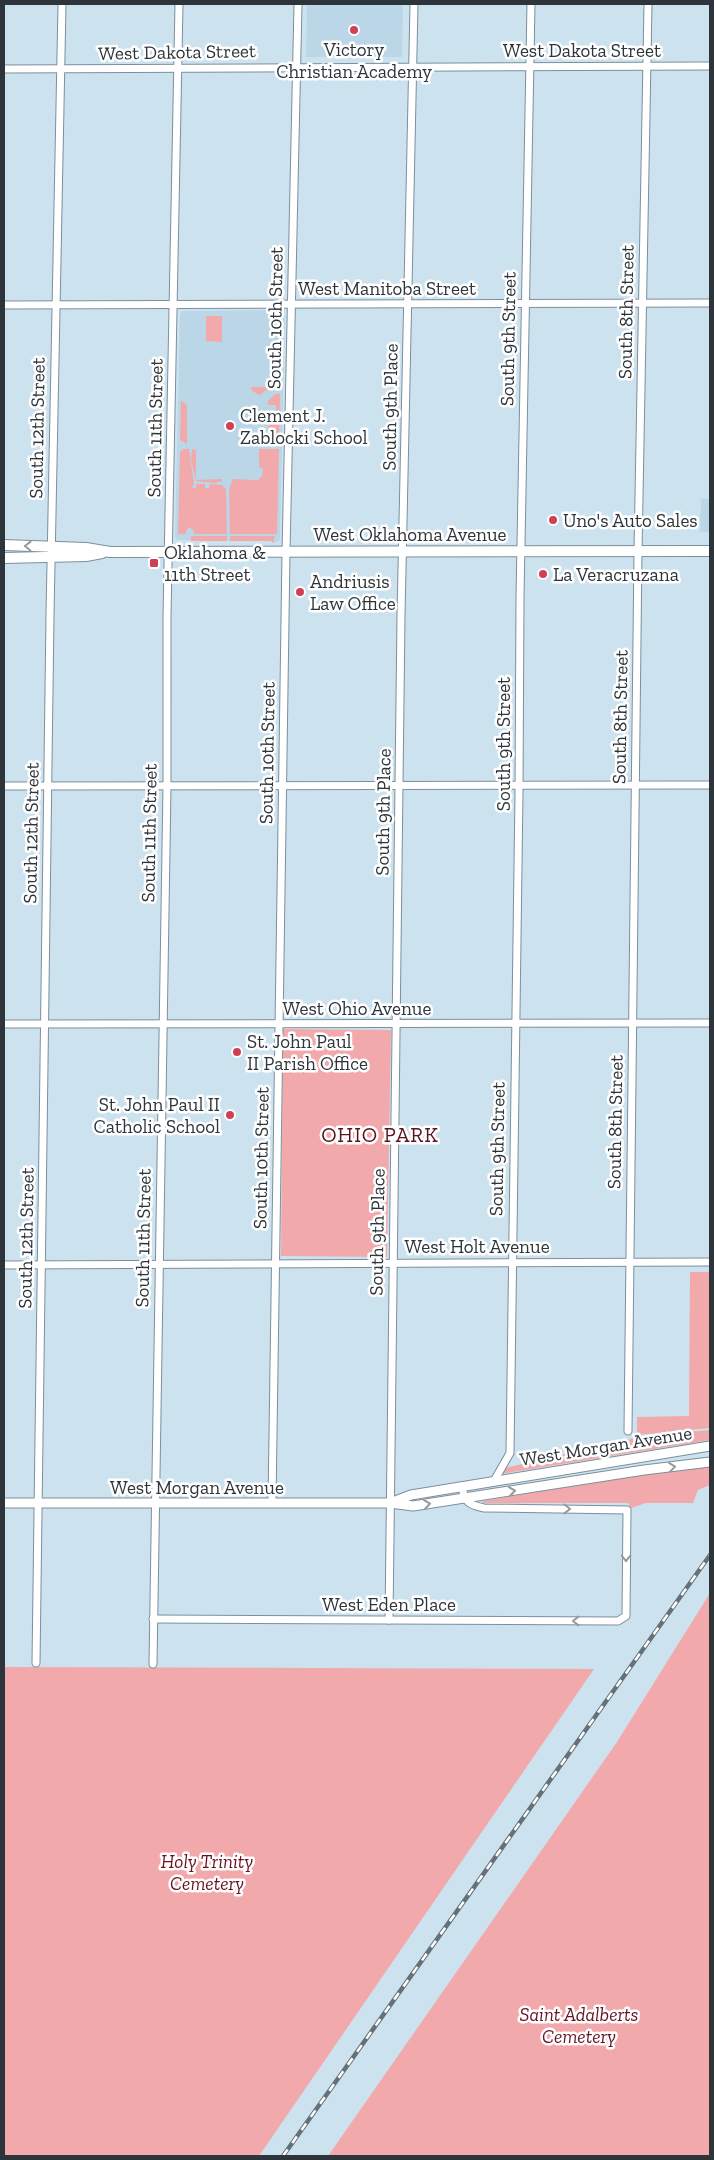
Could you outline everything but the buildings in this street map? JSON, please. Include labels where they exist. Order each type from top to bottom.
[{"type":"main road","name":"West Oklahoma Avenue","points":[[4,546],[52,546],[110,552],[710,551]]},
{"type":"main road","name":"West Oklahoma Avenue","points":[[4,558],[51,558],[86,556],[110,552]]},
{"type":"street","name":"South 12th Street","points":[[36,1663],[51,558],[62,4]]},
{"type":"street","name":"South 11th Street","points":[[152,1664],[179,4]]},
{"type":"street","name":"South 10th Street","points":[[272,1503],[286,552],[298,4]]},
{"type":"street","name":"South 9th Place","points":[[389,1620],[400,784],[414,4]]},
{"type":"street","name":"South 9th Street","points":[[494,1481],[510,1453],[520,784],[520,551],[531,4]]},
{"type":"street","name":"South 8th Street","points":[[628,1431],[638,551],[648,4]]},
{"type":"street","name":"West Dakota Street","points":[[4,69],[710,66]]},
{"type":"street","name":"West Manitoba Street","points":[[4,306],[710,303]]},
{"type":"street","points":[[4,786],[710,785]]},
{"type":"street","name":"West Ohio Avenue","points":[[4,1024],[163,1026],[710,1023]]},
{"type":"street","name":"West Holt Avenue","points":[[4,1265],[710,1262]]},
{"type":"street","name":"West Morgan Avenue","points":[[390,1504],[411,1495],[710,1446]]},
{"type":"street","name":"West Morgan Avenue","points":[[4,1503],[272,1503],[390,1504],[413,1506],[644,1470],[710,1462]]},
{"type":"street","points":[[462,1486],[464,1498]]},
{"type":"street","name":"West Eden Place","points":[[153,1619],[618,1621],[624,1618],[626,1614],[627,1510],[484,1508],[470,1505],[464,1498]]},
{"type":"shaded area","name":"Victory Christian Academy","points":[[307,4],[403,4],[402,57],[306,57]]},
{"type":"shaded area","name":"Clement J. Zablocki School","points":[[285,310],[280,540],[273,543],[271,541],[177,540],[175,537],[180,313],[183,311]]},
{"type":"shaded area","points":[[701,499],[710,499],[710,532],[700,532]]},
{"type":"green space","points":[[206,316],[222,316],[222,342],[206,341]]},
{"type":"green space","points":[[251,387],[270,387],[260,395],[252,391]]},
{"type":"green space","points":[[275,394],[280,394],[279,442],[269,443],[268,412],[276,412],[276,405],[268,405],[268,401]]},
{"type":"green space","points":[[181,400],[187,405],[187,444],[180,440]]},
{"type":"green space","points":[[183,449],[189,449],[194,484],[192,488],[196,488],[196,484],[205,484],[205,488],[209,488],[210,484],[222,485],[226,489],[227,534],[194,534],[193,529],[188,528],[185,534],[178,534],[180,452]]},
{"type":"green space","points":[[192,449],[196,450],[196,480],[222,479],[222,481],[215,483],[196,481],[191,460]]},
{"type":"green space","points":[[259,449],[279,449],[277,534],[230,534],[229,489],[233,479],[258,480],[262,476],[263,469],[259,467]]},
{"type":"green space","points":[[191,536],[227,536],[227,541],[191,541]]},
{"type":"green space","points":[[230,536],[275,536],[273,543],[271,541],[230,541]]},
{"type":"green space","points":[[283,1029],[391,1030],[387,1257],[281,1256]]},
{"type":"green space","points":[[690,1272],[710,1272],[710,1428],[637,1435],[637,1417],[689,1416]]},
{"type":"green space","points":[[710,1430],[710,1440],[501,1474],[505,1468],[644,1436]]},
{"type":"green space","points":[[710,1467],[710,1485],[698,1490],[693,1503],[646,1503],[631,1508],[628,1503],[483,1503],[483,1501],[644,1474]]},
{"type":"green space","name":"Saint Adalberts Cemetery","points":[[710,1593],[710,2156],[328,2156],[617,1742]]},
{"type":"green space","name":"Holy Trinity Cemetery","points":[[4,1667],[594,1669],[259,2156],[4,2156]]},
{"type":"railway","points":[[283,2156],[710,1555]]},
{"type":"place","name":"Victory Christian Academy","points":[[354,30]]},
{"type":"place","name":"Clement J. Zablocki School","points":[[230,426]]},
{"type":"place","name":"Uno's Auto Sales","points":[[553,520]]},
{"type":"place","name":"Oklahoma & 11th Street","points":[[154,563]]},
{"type":"place","name":"La Veracruzana","points":[[543,574]]},
{"type":"place","name":"Andriusis Law Office","points":[[300,592]]},
{"type":"place","name":"St. John Paul II Parish Office","points":[[237,1052]]},
{"type":"place","name":"St. John Paul II Catholic School","points":[[230,1115]]},
{"type":"district","name":"OHIO PARK","points":[[380,1134]]}]
